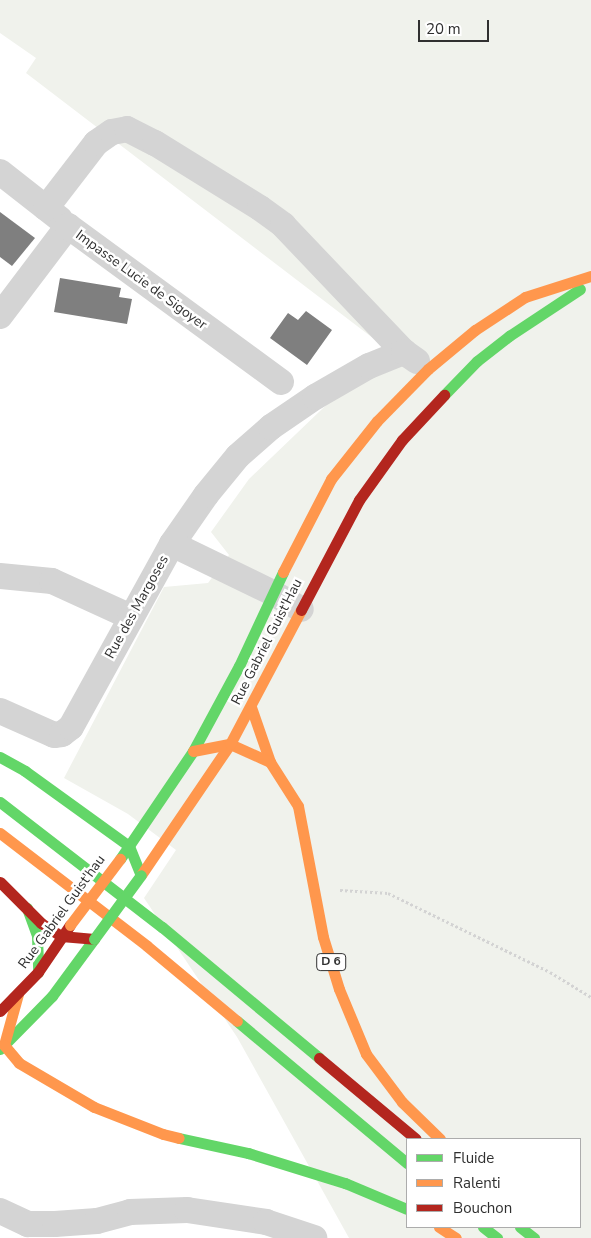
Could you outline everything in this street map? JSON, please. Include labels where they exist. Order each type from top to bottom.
[{"type":"main road","name":"Rue Gabriel Guist'Hau","points":[[129,846],[193,751],[239,666],[273,592],[331,479],[377,421],[428,369],[475,330],[525,297],[591,276]]},
{"type":"main road","name":"Rue Gabriel Guist'Hau","points":[[2,1047],[52,996],[140,875],[230,744],[359,500],[402,440],[477,361],[509,336],[591,281]]},
{"type":"main road","points":[[251,707],[270,762]]},
{"type":"main road","points":[[193,751],[230,744],[270,762]]},
{"type":"main road","points":[[0,757],[25,771],[129,846],[140,875]]},
{"type":"main road","name":"D 6","points":[[270,762],[298,806],[323,937],[340,989],[366,1054],[402,1102],[439,1138]]},
{"type":"main road","points":[[0,802],[162,927],[415,1138]]},
{"type":"main road","points":[[0,833],[147,946],[406,1162]]},
{"type":"main road","name":"Rue Gabriel Guist'hau","points":[[18,994],[38,972],[62,936],[129,846]]},
{"type":"main road","points":[[0,882],[41,923],[62,936],[94,939]]},
{"type":"main road","points":[[26,907],[37,936],[38,972]]},
{"type":"main road","points":[[18,994],[2,1047],[19,1063],[94,1108],[163,1134],[248,1153],[345,1182],[406,1210]]},
{"type":"main road","points":[[0,1011],[18,994]]},
{"type":"main road","points":[[441,1228],[456,1238]]},
{"type":"main road","points":[[484,1228],[497,1238]]},
{"type":"main road","points":[[521,1228],[534,1238]]},
{"type":"main road","points":[[530,1228],[541,1238]]},
{"type":"street","points":[[46,208],[96,143],[112,132],[127,129],[155,143],[252,203],[283,225],[404,352],[428,369]]},
{"type":"street","points":[[0,172],[68,226]]},
{"type":"street","name":"Impasse Lucie de Sigoyer","points":[[0,316],[68,226],[281,382]]},
{"type":"street","points":[[172,544],[206,495],[238,456],[271,427],[315,397],[369,366],[404,352]]},
{"type":"street","name":"Rue des Margoses","points":[[0,711],[54,736],[62,734],[71,728],[172,544],[273,592],[301,609]]},
{"type":"street","points":[[0,576],[52,581],[131,617]]},
{"type":"street","points":[[0,1211],[28,1224],[55,1224],[96,1221],[130,1212],[187,1210],[266,1222],[314,1238]]},
{"type":"path","points":[[314,888],[388,893],[550,972],[591,997]]},
{"type":"shaded area","points":[[0,0],[591,0],[591,1238],[349,1238],[237,1037],[144,898],[176,850],[128,814],[64,778],[164,587],[208,583],[229,555],[211,532],[249,479],[344,388],[402,363],[378,342],[26,73],[36,58],[0,33]]},
{"type":"building","points":[[0,212],[35,238],[12,266],[0,257]]},
{"type":"building","points":[[60,278],[121,288],[119,297],[132,299],[127,324],[54,312]]},
{"type":"building","points":[[306,311],[332,330],[307,365],[270,338],[288,313],[298,320]]},
{"type":"traffic: fast","points":[[444,395],[477,361],[509,336],[580,289]]},
{"type":"traffic: fast","points":[[120,859],[193,751],[239,666],[283,572]]},
{"type":"traffic: fast","points":[[0,757],[25,771],[129,846],[141,875]]},
{"type":"traffic: fast","points":[[0,802],[162,927],[319,1058]]},
{"type":"traffic: fast","points":[[94,939],[141,875]]},
{"type":"traffic: fast","points":[[27,908],[37,936],[38,972]]},
{"type":"traffic: fast","points":[[0,1049],[52,996],[94,939]]},
{"type":"traffic: fast","points":[[237,1021],[406,1162]]},
{"type":"traffic: fast","points":[[179,1138],[248,1153],[345,1183],[406,1209]]},
{"type":"traffic: fast","points":[[484,1228],[497,1238]]},
{"type":"traffic: fast","points":[[521,1228],[534,1238]]},
{"type":"traffic: slow","points":[[283,572],[331,479],[377,421],[428,369],[475,330],[525,297],[591,276]]},
{"type":"traffic: slow","points":[[141,875],[230,744],[301,610]]},
{"type":"traffic: slow","points":[[251,707],[270,762],[298,806],[323,937],[339,989],[366,1054],[402,1102],[439,1138]]},
{"type":"traffic: slow","points":[[193,751],[230,744],[270,762]]},
{"type":"traffic: slow","points":[[0,833],[147,946],[237,1021]]},
{"type":"traffic: slow","points":[[70,925],[120,859]]},
{"type":"traffic: slow","points":[[18,994],[4,1045],[19,1063],[94,1107],[163,1134],[179,1138]]},
{"type":"traffic: slow","points":[[441,1228],[456,1238]]},
{"type":"traffic: jam","points":[[301,610],[359,500],[402,440],[444,395]]},
{"type":"traffic: jam","points":[[0,882],[41,923],[61,936],[94,939]]},
{"type":"traffic: jam","points":[[0,1011],[38,972],[70,925]]},
{"type":"traffic: jam","points":[[319,1058],[415,1138]]}]
